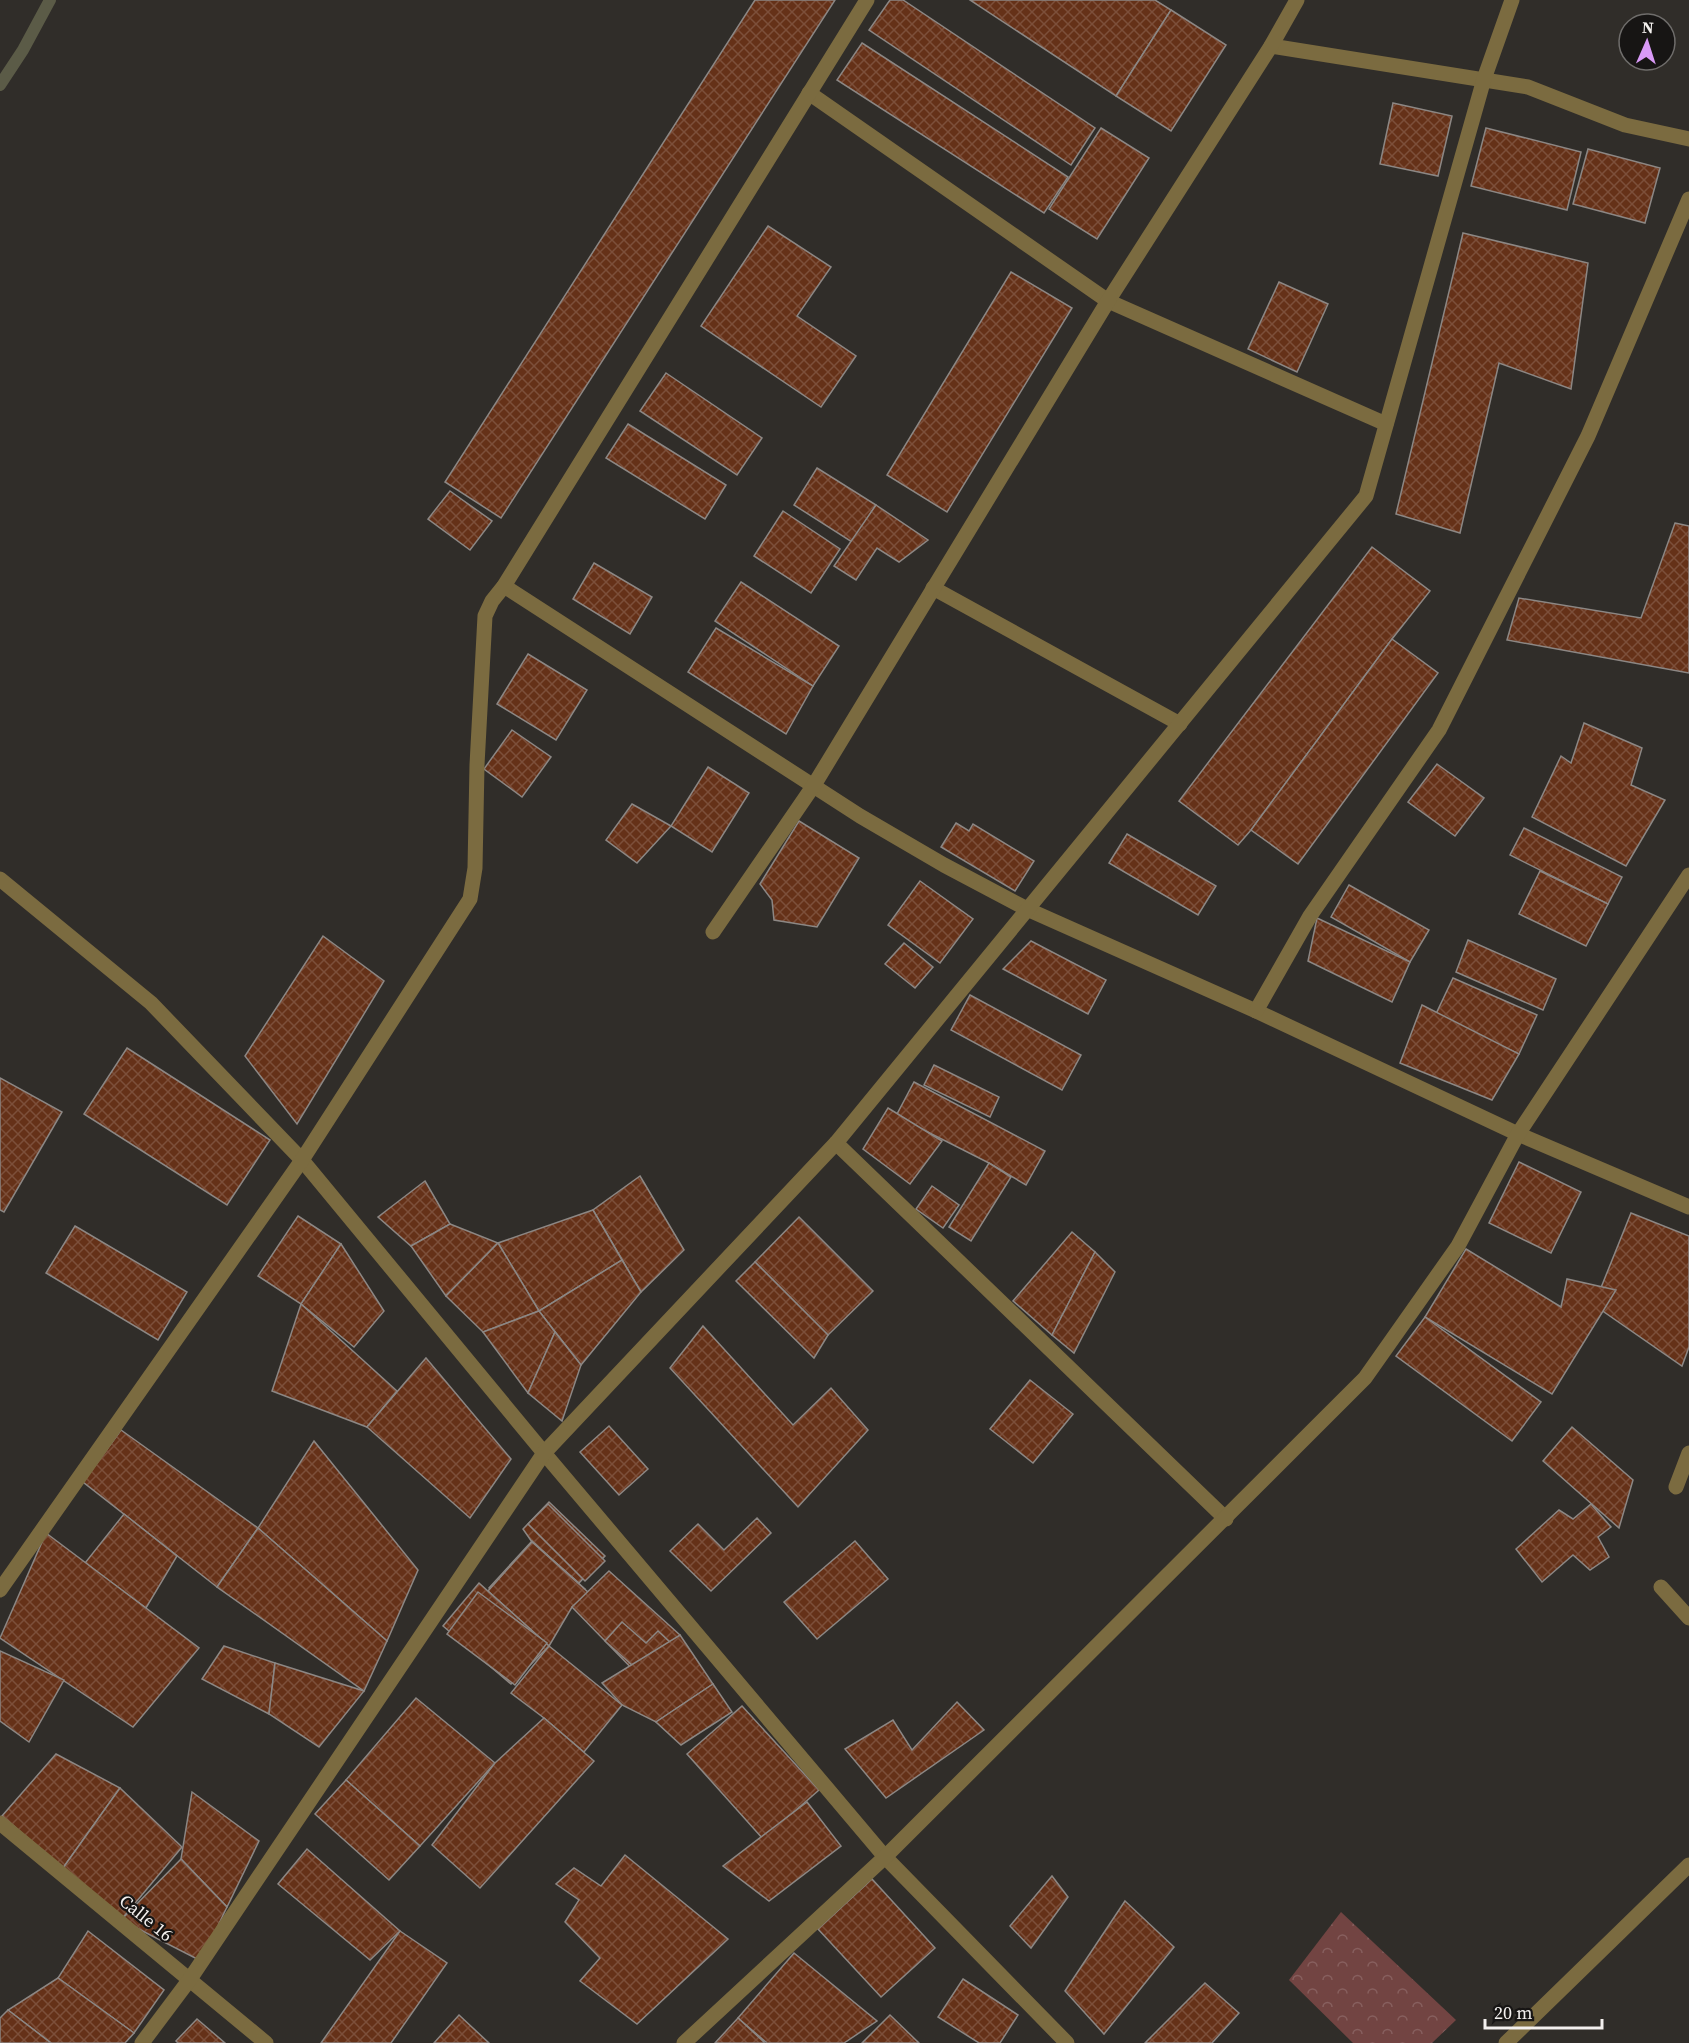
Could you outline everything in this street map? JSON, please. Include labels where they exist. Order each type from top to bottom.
[{"type":"street","points":[[0,1590],[302,1160],[470,899],[475,868],[477,765],[485,616],[492,601],[504,586],[867,0]]},
{"type":"street","points":[[713,932],[814,785],[1108,301],[1271,46],[1297,0]]},
{"type":"street","points":[[142,2043],[190,1979],[544,1453],[836,1143],[1366,496],[1484,79],[1512,0]]},
{"type":"street","points":[[1271,46],[1528,87],[1625,125],[1689,140]]},
{"type":"street","points":[[809,93],[1108,301],[1386,424]]},
{"type":"street","points":[[1256,1011],[1310,916],[1439,730],[1588,436],[1689,199]]},
{"type":"street","points":[[504,586],[860,816],[1029,910],[1256,1011],[1518,1134],[1689,1207]]},
{"type":"street","points":[[933,588],[1180,724]]},
{"type":"street","points":[[684,2043],[885,1857],[1365,1378],[1458,1245],[1518,1134],[1689,875]]},
{"type":"street","points":[[0,879],[151,1003],[302,1160],[544,1453],[885,1857],[1067,2043]]},
{"type":"street","points":[[836,1143],[1226,1519]]},
{"type":"street","points":[[1677,1487],[1689,1453]]},
{"type":"street","points":[[1661,1587],[1689,1618]]},
{"type":"street","name":"Calle 16","points":[[0,1823],[266,2043]]},
{"type":"street","points":[[1506,2043],[1689,1865]]},
{"type":"green space","points":[[1341,1912],[1456,2020],[1432,2043],[1353,2043],[1289,1980]]},
{"type":"building","points":[[755,0],[835,0],[501,518],[445,482]]},
{"type":"building","points":[[890,0],[903,0],[1095,128],[1071,165],[869,30]]},
{"type":"building","points":[[970,0],[1155,0],[1171,10],[1116,96]]},
{"type":"building","points":[[1171,10],[1226,45],[1171,131],[1116,96]]},
{"type":"building","points":[[862,43],[1068,177],[1044,213],[837,80]]},
{"type":"building","points":[[1393,103],[1452,116],[1438,176],[1380,164]]},
{"type":"building","points":[[1101,128],[1149,158],[1097,239],[1049,209]]},
{"type":"building","points":[[1486,128],[1581,152],[1567,210],[1471,186]]},
{"type":"building","points":[[1588,149],[1660,168],[1645,223],[1573,204]]},
{"type":"building","points":[[768,226],[831,267],[797,316],[856,356],[821,407],[701,326]]},
{"type":"building","points":[[1463,233],[1588,263],[1571,389],[1499,363],[1460,533],[1396,514]]},
{"type":"building","points":[[1011,272],[1072,308],[947,512],[887,475]]},
{"type":"building","points":[[1279,282],[1328,304],[1297,372],[1248,349]]},
{"type":"building","points":[[666,373],[762,438],[737,475],[640,411]]},
{"type":"building","points":[[628,424],[726,485],[705,519],[606,458]]},
{"type":"building","points":[[817,468],[876,505],[852,542],[794,505]]},
{"type":"building","points":[[450,491],[492,521],[470,550],[428,519]]},
{"type":"building","points":[[876,505],[928,540],[899,562],[877,548],[856,580],[834,566]]},
{"type":"building","points":[[783,511],[840,549],[811,593],[754,556]]},
{"type":"building","points":[[1675,523],[1689,526],[1689,673],[1507,640],[1519,598],[1641,618]]},
{"type":"building","points":[[1372,547],[1430,591],[1238,845],[1179,801]]},
{"type":"building","points":[[594,563],[652,597],[630,634],[573,599]]},
{"type":"building","points":[[741,582],[839,646],[813,686],[715,621]]},
{"type":"building","points":[[716,628],[813,686],[786,734],[688,672]]},
{"type":"building","points":[[1392,639],[1438,673],[1298,864],[1251,830]]},
{"type":"building","points":[[528,654],[587,690],[556,740],[497,704]]},
{"type":"building","points":[[1584,723],[1642,748],[1631,785],[1665,800],[1626,866],[1532,817],[1561,756],[1571,763]]},
{"type":"building","points":[[512,730],[551,757],[522,797],[484,769]]},
{"type":"building","points":[[1437,764],[1484,798],[1455,836],[1408,802]]},
{"type":"building","points":[[708,767],[749,793],[712,852],[671,826]]},
{"type":"building","points":[[632,804],[671,826],[637,863],[606,840]]},
{"type":"building","points":[[799,821],[859,858],[817,927],[774,920],[772,900],[760,884]]},
{"type":"building","points":[[956,823],[969,831],[973,824],[1034,861],[1015,891],[941,847]]},
{"type":"building","points":[[1524,828],[1622,877],[1608,904],[1510,855]]},
{"type":"building","points":[[1127,834],[1216,886],[1198,915],[1109,863]]},
{"type":"building","points":[[1540,871],[1608,904],[1586,946],[1519,914]]},
{"type":"building","points":[[920,881],[973,919],[940,963],[888,925]]},
{"type":"building","points":[[1349,885],[1429,930],[1410,962],[1331,917]]},
{"type":"building","points":[[1317,918],[1410,962],[1392,1002],[1308,961]]},
{"type":"building","points":[[323,936],[384,981],[297,1124],[245,1056]]},
{"type":"building","points":[[1468,940],[1556,979],[1543,1010],[1456,972]]},
{"type":"building","points":[[1031,941],[1106,980],[1088,1014],[1003,969]]},
{"type":"building","points":[[904,943],[933,967],[915,988],[885,964]]},
{"type":"building","points":[[1453,978],[1537,1015],[1519,1054],[1435,1016]]},
{"type":"building","points":[[970,995],[1081,1055],[1062,1090],[951,1030]]},
{"type":"building","points":[[1422,1005],[1519,1054],[1492,1100],[1400,1063]]},
{"type":"building","points":[[127,1048],[270,1140],[227,1205],[84,1114]]},
{"type":"building","points":[[934,1065],[999,1097],[990,1117],[924,1085]]},
{"type":"building","points":[[0,1078],[62,1112],[4,1212],[0,1210]]},
{"type":"building","points":[[914,1082],[1045,1151],[1026,1185],[989,1163],[896,1116]]},
{"type":"building","points":[[888,1108],[942,1141],[910,1184],[863,1149]]},
{"type":"building","points":[[1519,1162],[1581,1192],[1551,1253],[1489,1223]]},
{"type":"building","points":[[989,1163],[1011,1177],[971,1241],[949,1227]]},
{"type":"building","points":[[640,1176],[684,1250],[641,1292],[593,1210]]},
{"type":"building","points":[[425,1181],[450,1224],[411,1246],[378,1217]]},
{"type":"building","points":[[932,1186],[959,1205],[943,1228],[916,1209]]},
{"type":"building","points":[[593,1210],[622,1260],[539,1311],[498,1243]]},
{"type":"building","points":[[1631,1213],[1689,1236],[1689,1347],[1682,1366],[1594,1305]]},
{"type":"building","points":[[298,1216],[341,1244],[301,1304],[258,1276]]},
{"type":"building","points":[[799,1217],[873,1291],[828,1335],[755,1262]]},
{"type":"building","points":[[450,1224],[498,1243],[446,1296],[411,1246]]},
{"type":"building","points":[[75,1226],[187,1292],[158,1340],[46,1273]]},
{"type":"building","points":[[1072,1232],[1095,1252],[1052,1335],[1013,1301]]},
{"type":"building","points":[[498,1243],[539,1311],[483,1332],[446,1296]]},
{"type":"building","points":[[341,1244],[384,1311],[354,1347],[301,1304]]},
{"type":"building","points":[[1466,1249],[1561,1307],[1567,1279],[1616,1290],[1552,1394],[1425,1317]]},
{"type":"building","points":[[1095,1252],[1115,1272],[1074,1353],[1052,1335]]},
{"type":"building","points":[[622,1260],[641,1292],[581,1365],[539,1311]]},
{"type":"building","points":[[755,1262],[828,1335],[814,1358],[736,1281]]},
{"type":"building","points":[[301,1304],[397,1391],[367,1427],[272,1391]]},
{"type":"building","points":[[539,1311],[555,1332],[528,1393],[483,1332]]},
{"type":"building","points":[[1425,1317],[1541,1402],[1512,1441],[1396,1356]]},
{"type":"building","points":[[703,1326],[793,1425],[831,1388],[868,1430],[798,1507],[670,1368]]},
{"type":"building","points":[[555,1332],[581,1365],[562,1421],[528,1393]]},
{"type":"building","points":[[426,1358],[511,1459],[470,1518],[367,1427]]},
{"type":"building","points":[[1030,1380],[1073,1414],[1033,1463],[990,1429]]},
{"type":"building","points":[[609,1426],[648,1469],[619,1495],[580,1452]]},
{"type":"building","points":[[1572,1427],[1633,1480],[1619,1528],[1543,1461]]},
{"type":"building","points":[[121,1430],[258,1528],[217,1587],[83,1482]]},
{"type":"building","points":[[314,1441],[418,1570],[387,1641],[258,1528]]},
{"type":"building","points":[[549,1502],[605,1556],[579,1583],[532,1542],[523,1529]]},
{"type":"building","points":[[548,1504],[605,1561],[585,1581],[528,1524]]},
{"type":"building","points":[[1591,1504],[1611,1527],[1598,1537],[1609,1557],[1590,1570],[1573,1555],[1542,1582],[1516,1549],[1559,1510],[1573,1519]]},
{"type":"building","points":[[124,1514],[177,1556],[146,1608],[85,1563]]},
{"type":"building","points":[[757,1518],[771,1533],[711,1591],[670,1551],[698,1524],[724,1550]]},
{"type":"building","points":[[258,1528],[387,1641],[364,1691],[217,1587]]},
{"type":"building","points":[[46,1533],[199,1648],[133,1727],[0,1638]]},
{"type":"building","points":[[532,1541],[585,1589],[542,1635],[489,1588]]},
{"type":"building","points":[[855,1541],[888,1579],[817,1639],[784,1602]]},
{"type":"building","points":[[532,1542],[589,1593],[572,1607],[549,1646],[488,1591]]},
{"type":"building","points":[[609,1571],[680,1635],[641,1678],[572,1607]]},
{"type":"building","points":[[479,1583],[549,1646],[511,1684],[443,1626]]},
{"type":"building","points":[[478,1592],[547,1643],[515,1685],[447,1634]]},
{"type":"building","points":[[622,1622],[646,1643],[658,1631],[671,1643],[642,1674],[605,1641]]},
{"type":"building","points":[[680,1635],[713,1684],[656,1722],[622,1705],[602,1683]]},
{"type":"building","points":[[224,1646],[275,1663],[269,1714],[202,1679]]},
{"type":"building","points":[[549,1646],[622,1705],[584,1752],[511,1693]]},
{"type":"building","points":[[0,1651],[64,1680],[29,1742],[0,1721]]},
{"type":"building","points":[[275,1663],[364,1691],[319,1747],[269,1714]]},
{"type":"building","points":[[713,1684],[732,1712],[681,1745],[656,1722]]},
{"type":"building","points":[[416,1698],[495,1763],[420,1846],[346,1780]]},
{"type":"building","points":[[957,1702],[984,1730],[886,1798],[845,1749],[893,1720],[912,1750]]},
{"type":"building","points":[[742,1706],[819,1790],[763,1839],[687,1754]]},
{"type":"building","points":[[544,1718],[594,1761],[480,1888],[432,1845],[495,1763]]},
{"type":"building","points":[[56,1754],[120,1788],[63,1868],[2,1816]]},
{"type":"building","points":[[346,1780],[420,1846],[389,1880],[315,1814]]},
{"type":"building","points":[[120,1788],[182,1847],[121,1920],[63,1868]]},
{"type":"building","points":[[192,1792],[259,1841],[227,1907],[181,1859]]},
{"type":"building","points":[[807,1802],[841,1846],[769,1901],[723,1866]]},
{"type":"building","points":[[307,1849],[400,1931],[370,1960],[278,1884]]},
{"type":"building","points":[[625,1855],[728,1939],[637,2024],[580,1981],[600,1958],[565,1922],[579,1900],[556,1884],[574,1868],[601,1886]]},
{"type":"building","points":[[181,1859],[227,1907],[201,1961],[121,1920]]},
{"type":"building","points":[[1052,1876],[1068,1897],[1031,1948],[1010,1926]]},
{"type":"building","points":[[872,1879],[935,1948],[881,1997],[818,1929]]},
{"type":"building","points":[[1125,1901],[1174,1947],[1104,2034],[1065,1991]]},
{"type":"building","points":[[88,1931],[164,1990],[134,2033],[58,1978]]},
{"type":"building","points":[[400,1931],[447,1963],[391,2043],[321,2043]]},
{"type":"building","points":[[794,1953],[877,2021],[844,2043],[767,2043],[738,2018]]},
{"type":"building","points":[[58,1978],[134,2033],[125,2043],[51,2043],[8,2010]]},
{"type":"building","points":[[963,1979],[1018,2015],[1000,2043],[979,2043],[938,2017]]},
{"type":"building","points":[[1205,1983],[1239,2013],[1212,2043],[1145,2043]]},
{"type":"building","points":[[8,2010],[51,2043],[0,2043],[0,2018]]},
{"type":"building","points":[[459,2015],[489,2043],[434,2043]]},
{"type":"building","points":[[890,2015],[919,2043],[862,2043]]},
{"type":"building","points":[[738,2018],[765,2043],[715,2043]]},
{"type":"building","points":[[197,2019],[225,2043],[178,2043],[176,2041]]},
{"type":"waterway","points":[[0,85],[23,50],[50,0]]}]
